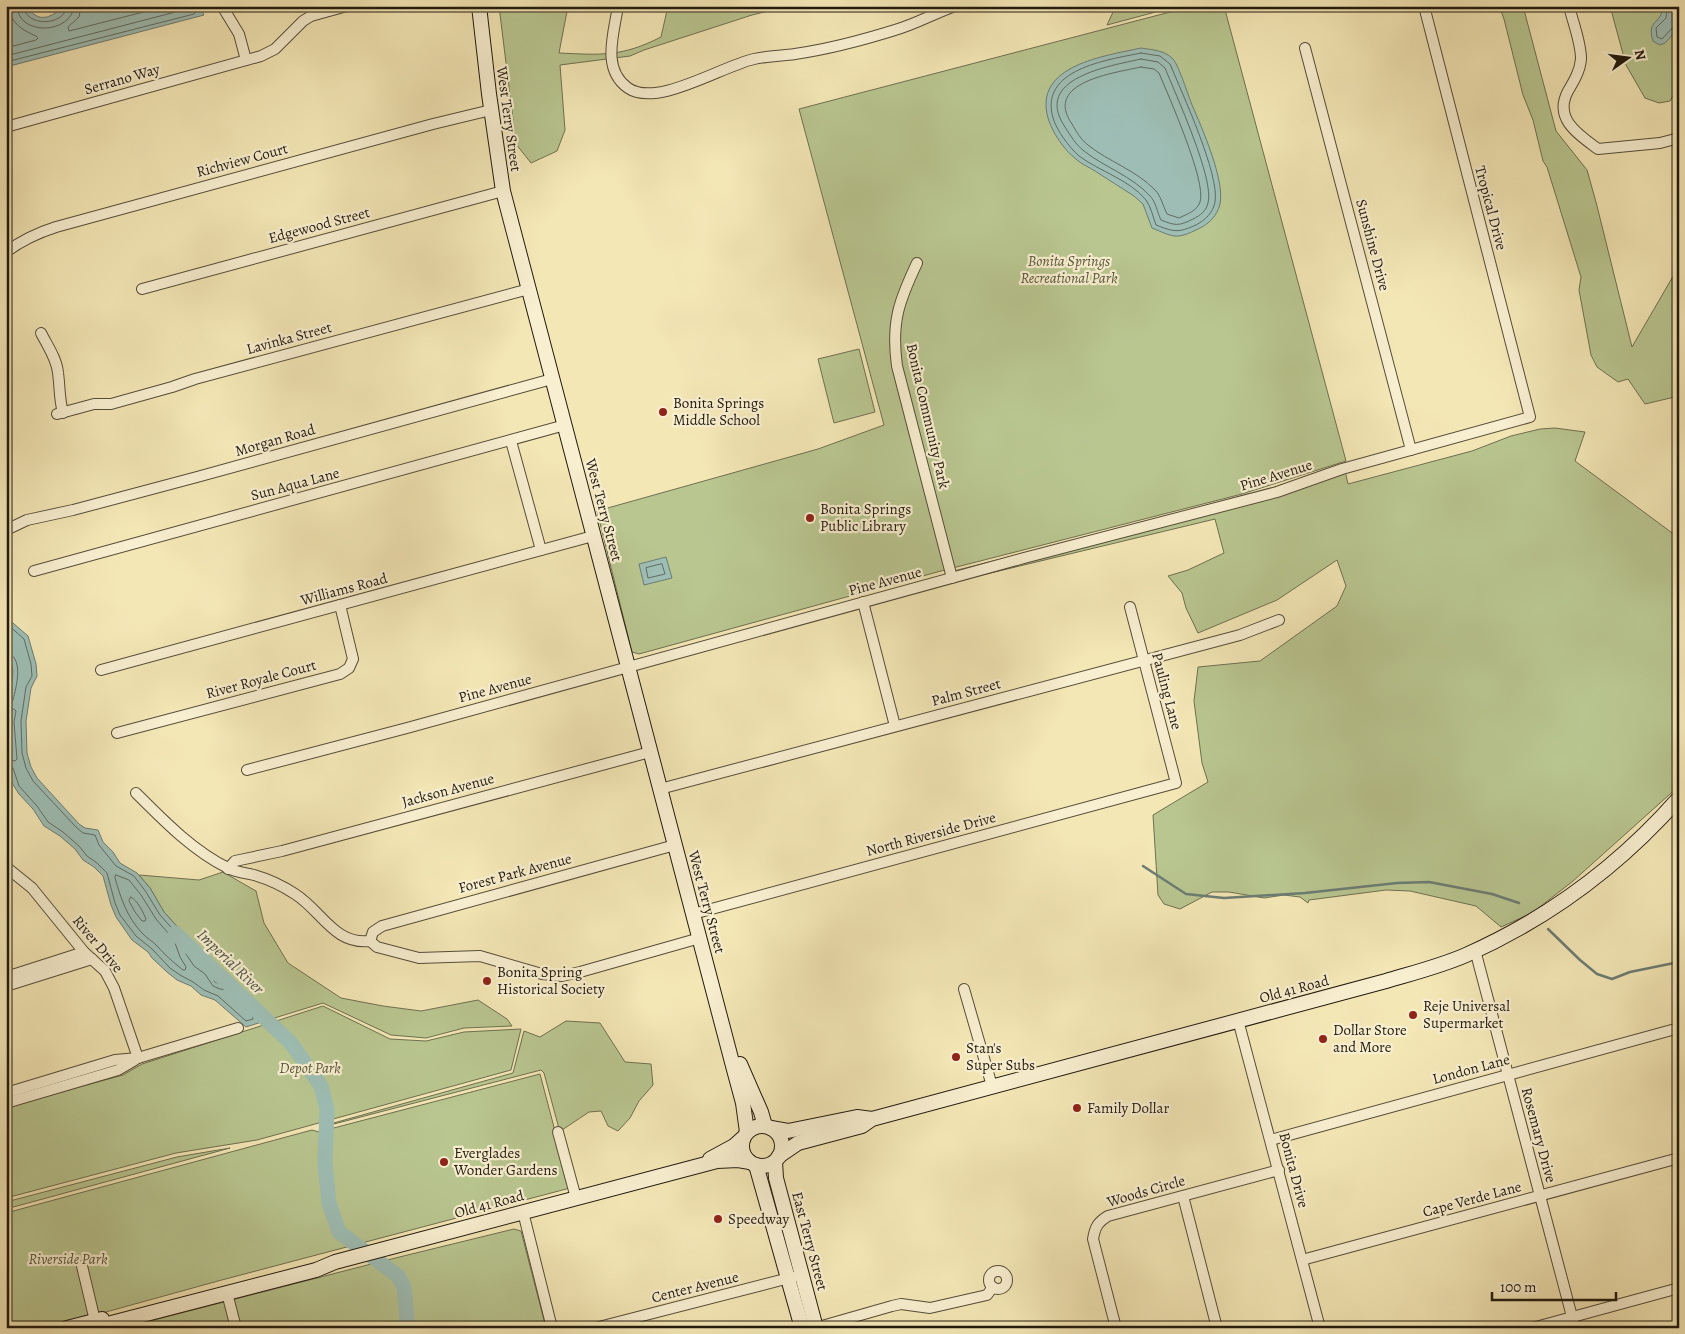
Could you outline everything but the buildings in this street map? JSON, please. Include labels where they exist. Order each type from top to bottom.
[{"type":"street","points":[[222,6],[239,34],[246,60]]},
{"type":"street","name":"West Terry Street","points":[[478,6],[503,191],[743,1103],[745,1135]]},
{"type":"street","points":[[618,6],[611,47],[612,66],[621,82],[638,93],[648,94],[680,87],[753,60],[821,49],[897,30],[955,6]]},
{"type":"street","name":"Tropical Drive","points":[[1424,6],[1530,418]]},
{"type":"street","points":[[1569,6],[1579,42],[1581,58],[1579,71],[1564,98],[1564,114],[1571,128],[1598,149],[1660,143],[1679,138]]},
{"type":"street","name":"Serrano Way","points":[[6,127],[262,56],[275,49],[303,21],[311,16],[340,7]]},
{"type":"street","name":"Sunshine Drive","points":[[1305,48],[1412,450]]},
{"type":"street","name":"Richview Court","points":[[6,252],[34,234],[56,227],[423,126],[491,110]]},
{"type":"street","name":"Edgewood Street","points":[[142,289],[503,191]]},
{"type":"street","name":"Bonita Community Park","points":[[917,263],[902,296],[897,314],[894,340],[897,366],[952,578]]},
{"type":"street","name":"Lavinka Street","points":[[41,333],[59,374],[60,413],[94,404],[111,404],[195,379],[529,289]]},
{"type":"street","name":"Morgan Road","points":[[6,530],[27,520],[197,478],[552,379]]},
{"type":"street","name":"Pine Avenue","points":[[247,770],[863,602],[1277,492],[1342,470],[1530,418]]},
{"type":"street","name":"Sun Aqua Lane","points":[[34,572],[564,425]]},
{"type":"street","points":[[511,441],[541,550]]},
{"type":"street","name":"Williams Road","points":[[101,670],[593,536]]},
{"type":"street","points":[[863,602],[895,726]]},
{"type":"street","name":"River Royale Court","points":[[117,733],[340,674],[349,668],[353,659],[340,605]]},
{"type":"street","name":"Pauling Lane","points":[[1130,607],[1176,783]]},
{"type":"street","name":"Palm Street","points":[[660,789],[1240,635],[1279,620]]},
{"type":"street","name":"Jackson Avenue","points":[[228,868],[235,861],[650,752]]},
{"type":"street","name":"North Riverside Drive","points":[[694,914],[1176,783]]},
{"type":"street","points":[[136,793],[189,842],[228,868],[254,875],[298,895],[343,936],[360,942],[370,941],[377,947],[419,958],[480,956],[542,974],[562,976],[700,938]]},
{"type":"street","name":"Old 41 Road","points":[[777,1159],[798,1143],[862,1126],[872,1119],[1386,981],[1475,950],[1528,922],[1573,894],[1620,856],[1652,827],[1679,798]]},
{"type":"street","name":"Forest Park Avenue","points":[[370,941],[374,932],[382,926],[675,845]]},
{"type":"street","points":[[254,857],[254,875]]},
{"type":"street","name":"River Drive","points":[[6,867],[32,888],[88,955],[105,971],[114,988],[138,1058]]},
{"type":"street","name":"Rosemary Drive","points":[[1475,950],[1575,1328]]},
{"type":"street","points":[[6,977],[88,955]]},
{"type":"street","points":[[6,986],[88,955]]},
{"type":"street","points":[[964,989],[992,1086]]},
{"type":"street","name":"West Terry Street","points":[[721,1018],[768,1127]]},
{"type":"street","name":"Bonita Drive","points":[[1238,1020],[1320,1328]]},
{"type":"street","points":[[6,1093],[115,1060],[138,1058],[238,1028]]},
{"type":"street","name":"London Lane","points":[[1271,1140],[1679,1028]]},
{"type":"street","points":[[6,1103],[118,1070],[138,1058]]},
{"type":"street","name":"Old 41 Road","points":[[768,1127],[788,1131],[857,1117],[872,1119]]},
{"type":"street","points":[[768,1127],[776,1132],[781,1141],[782,1150],[777,1159],[763,1166],[753,1164],[742,1151],[745,1135],[752,1128],[768,1127]]},
{"type":"street","points":[[558,1132],[576,1198]]},
{"type":"street","name":"Old 41 Road","points":[[681,1170],[734,1146],[745,1135]]},
{"type":"street","name":"Cape Verde Lane","points":[[1302,1260],[1679,1158]]},
{"type":"street","name":"East Terry Street","points":[[777,1159],[776,1178],[795,1277]]},
{"type":"street","name":"Old 41 Road","points":[[67,1328],[95,1326],[227,1293],[316,1270],[335,1262],[717,1161],[738,1160],[753,1164]]},
{"type":"street","name":"East Terry Street","points":[[753,1164],[816,1328]]},
{"type":"street","name":"Woods Circle","points":[[1116,1328],[1093,1239],[1094,1229],[1100,1221],[1108,1216],[1278,1170]]},
{"type":"street","points":[[1183,1196],[1217,1328]]},
{"type":"street","points":[[523,1212],[552,1328]]},
{"type":"street","name":"Old 41 Road","points":[[95,1326],[315,1264],[335,1262]]},
{"type":"street","points":[[82,1266],[95,1326]]},
{"type":"street","points":[[795,1277],[802,1328]]},
{"type":"street","name":"Center Avenue","points":[[596,1328],[795,1277]]},
{"type":"street","points":[[816,1328],[901,1304],[930,1308],[940,1306],[987,1295],[993,1287]]},
{"type":"street","points":[[1532,1328],[1679,1288]]},
{"type":"street","points":[[227,1293],[236,1328]]},
{"type":"green space","points":[[499,6],[568,6],[559,53],[599,54],[635,48],[661,37],[668,6],[789,6],[752,15],[630,56],[560,65],[565,130],[557,151],[531,163],[516,144]]},
{"type":"green space","points":[[1121,6],[1178,6],[1107,25],[1114,10]]},
{"type":"green space","name":"Bonita Springs Recreational Park","points":[[1193,6],[1224,6],[1346,461],[1242,494],[941,571],[639,654],[632,652],[597,511],[818,449],[884,425],[799,109]]},
{"type":"green space","points":[[1499,6],[1523,6],[1556,131],[1587,170],[1632,347],[1679,266],[1679,327],[1675,344],[1679,347],[1679,396],[1645,404],[1628,379],[1618,382],[1597,367],[1591,355],[1579,290],[1581,277],[1547,167],[1543,161],[1533,120],[1523,95]]},
{"type":"green space","points":[[1610,6],[1679,6],[1679,85],[1670,101],[1659,103],[1645,98],[1626,65]]},
{"type":"green space","points":[[859,349],[875,412],[834,423],[818,359]]},
{"type":"green space","points":[[1555,428],[1585,432],[1575,461],[1679,538],[1679,786],[1573,881],[1532,913],[1501,927],[1476,906],[1410,891],[1386,890],[1309,900],[1308,903],[1300,897],[1284,895],[1264,898],[1229,892],[1212,892],[1180,909],[1164,904],[1158,895],[1153,815],[1208,782],[1202,763],[1194,701],[1198,667],[1260,661],[1337,606],[1346,586],[1337,560],[1277,600],[1198,633],[1186,608],[1182,593],[1168,576],[1188,570],[1224,553],[1215,519],[949,583],[946,573],[1242,497],[1344,466],[1348,484],[1472,451],[1511,436],[1540,429]]},
{"type":"green space","points":[[223,872],[256,891],[264,923],[288,963],[341,998],[421,1011],[478,1000],[507,1019],[512,1026],[464,1028],[426,1038],[391,1035],[323,1003],[268,1020],[246,1004],[238,990],[215,982],[204,967],[197,963],[190,952],[187,938],[164,912],[150,888],[139,875],[199,880]]},
{"type":"green space","name":"Depot Park","points":[[323,1006],[390,1039],[426,1041],[464,1032],[521,1029],[511,1070],[257,1140],[176,1153],[6,1198],[6,1107],[123,1075],[142,1064]]},
{"type":"green space","points":[[566,1021],[600,1023],[625,1062],[651,1064],[653,1085],[639,1101],[630,1118],[618,1131],[608,1126],[601,1111],[589,1112],[562,1130],[561,1136],[544,1073],[541,1070],[330,1125],[513,1073],[524,1031],[540,1037]]},
{"type":"green space","name":"Riverside Park","points":[[540,1074],[570,1188],[48,1328],[6,1328],[6,1213],[312,1130],[326,1134],[326,1130]]},
{"type":"green space","points":[[230,1148],[6,1209],[6,1202],[177,1157]]},
{"type":"green space","points":[[514,1229],[521,1231],[546,1328],[123,1328],[379,1262]]},
{"type":"water","points":[[7,6],[27,6],[36,16],[41,17],[50,16],[65,6],[199,6],[204,15],[6,67]]},
{"type":"water","points":[[1663,6],[1679,6],[1679,28],[1665,43],[1660,45],[1653,41],[1651,29],[1660,16]]},
{"type":"water","points":[[1141,48],[1162,52],[1173,59],[1181,74],[1216,168],[1221,194],[1219,208],[1209,222],[1185,235],[1170,235],[1152,228],[1143,204],[1134,196],[1080,162],[1067,151],[1052,129],[1048,118],[1046,100],[1051,86],[1061,75],[1075,66],[1092,60]]},
{"type":"water","points":[[666,557],[672,578],[644,585],[639,564]]},
{"type":"water","points":[[6,617],[28,636],[36,664],[37,676],[31,688],[26,721],[27,753],[37,778],[79,824],[85,828],[98,830],[103,842],[120,863],[137,873],[150,888],[164,912],[187,938],[190,952],[197,963],[209,971],[215,982],[221,985],[234,984],[244,1002],[268,1020],[246,1027],[215,1000],[201,995],[191,986],[177,980],[167,972],[148,952],[132,940],[116,917],[103,876],[83,860],[75,849],[60,836],[44,826],[33,809],[19,794],[12,783],[6,762],[7,709],[13,672],[12,665],[6,656]]},
{"type":"waterway","points":[[1143,866],[1186,894],[1224,898],[1429,882],[1492,894],[1519,903]]},
{"type":"waterway","points":[[1548,929],[1597,974],[1612,979],[1630,972],[1679,962]]},
{"type":"waterway","name":"Imperial River","points":[[175,933],[291,1043],[321,1086],[327,1109],[325,1163],[329,1203],[339,1232],[398,1276],[404,1287],[407,1319],[405,1328]]},
{"type":"place","name":"Bonita Springs Middle School","points":[[663,412]]},
{"type":"place","name":"Bonita Springs Public Library","points":[[810,518]]},
{"type":"place","name":"Bonita Spring Historical Society","points":[[487,981]]},
{"type":"place","name":"Reje Universal Supermarket","points":[[1413,1015]]},
{"type":"place","name":"Dollar Store and More","points":[[1323,1039]]},
{"type":"place","name":"Stan's Super Subs","points":[[956,1057]]},
{"type":"place","name":"Family Dollar","points":[[1077,1108]]},
{"type":"place","name":"Everglades Wonder Gardens","points":[[444,1162]]},
{"type":"place","name":"Speedway","points":[[718,1219]]}]
